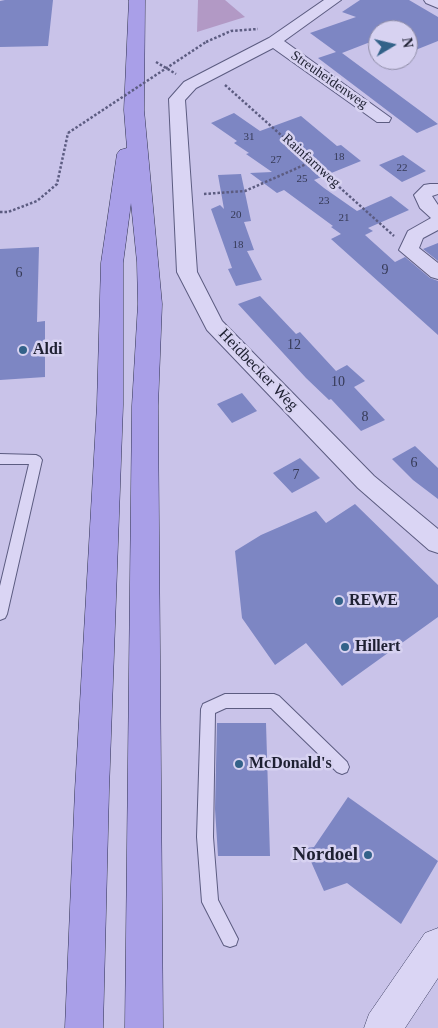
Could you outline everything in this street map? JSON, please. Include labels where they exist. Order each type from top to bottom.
[{"type":"main road","points":[[137,0],[134,110],[150,304],[145,406],[144,1028]]},
{"type":"main road","points":[[84,1028],[92,790],[110,405],[112,263],[122,182],[134,110]]},
{"type":"main road","points":[[383,1028],[438,946]]},
{"type":"street","name":"Streuheidenweg","points":[[212,72],[274,41],[334,0]]},
{"type":"street","points":[[431,0],[438,4]]},
{"type":"street","name":"Streuheidenweg","points":[[274,41],[383,118]]},
{"type":"street","name":"Heidbecker Weg","points":[[212,72],[190,85],[177,99],[187,272],[214,325],[366,482],[438,543]]},
{"type":"street","points":[[438,189],[430,189],[423,195],[426,204],[438,214]]},
{"type":"street","points":[[438,222],[415,235],[410,250],[438,273]]},
{"type":"lane","points":[[0,459],[36,460],[0,614]]},
{"type":"lane","points":[[230,939],[210,902],[205,837],[208,709],[225,701],[274,701],[342,768]]},
{"type":"path","points":[[0,212],[8,212],[37,201],[57,184],[68,133],[206,42],[231,31],[294,27]]},
{"type":"path","points":[[150,58],[190,85]]},
{"type":"path","name":"Rainfarnweg","points":[[212,72],[410,250]]},
{"type":"path","points":[[182,195],[245,192],[312,162]]},
{"type":"shaded area","points":[[198,0],[225,0],[245,17],[197,32]]},
{"type":"building","points":[[53,0],[48,46],[0,47],[0,1]]},
{"type":"building","points":[[360,0],[409,0],[438,17],[438,41],[418,49],[418,20],[368,20],[368,43],[342,53],[438,124],[417,133],[318,58],[336,52],[310,33],[356,17],[342,12]]},
{"type":"building","points":[[234,113],[260,131],[301,116],[337,146],[341,145],[361,161],[314,180],[357,211],[391,196],[409,210],[368,228],[373,231],[365,235],[395,262],[405,257],[430,278],[438,281],[438,335],[331,239],[341,234],[331,227],[333,226],[284,190],[277,193],[250,173],[272,172],[246,154],[249,153],[234,143],[237,141],[211,123]]},
{"type":"building","points":[[403,155],[426,171],[402,182],[379,165]]},
{"type":"building","points":[[241,174],[251,221],[244,222],[254,250],[247,251],[262,280],[236,286],[228,269],[232,268],[211,209],[220,205],[224,209],[218,175]]},
{"type":"building","points":[[438,243],[438,261],[423,249]]},
{"type":"building","points":[[39,247],[37,322],[45,321],[45,377],[0,380],[0,249]]},
{"type":"building","points":[[260,296],[296,334],[300,332],[336,371],[347,365],[365,381],[354,387],[385,420],[361,431],[331,399],[329,400],[306,378],[238,304]]},
{"type":"building","points":[[242,393],[257,411],[232,423],[217,404]]},
{"type":"building","points":[[415,446],[438,468],[438,499],[413,480],[392,459]]},
{"type":"building","points":[[300,458],[320,478],[292,493],[273,473]]},
{"type":"building","name":"REWE","points":[[355,504],[438,585],[438,617],[342,686],[306,643],[275,665],[242,618],[235,551],[261,535],[316,511],[326,523]]},
{"type":"building","name":"McDonald's","points":[[217,723],[266,723],[270,856],[218,856],[215,809]]},
{"type":"building","name":"Nordoel","points":[[348,797],[438,861],[401,924],[347,883],[324,891],[305,848],[314,847]]},
{"type":"place","name":"Aldi","points":[[23,350]]},
{"type":"place","name":"REWE","points":[[339,601]]},
{"type":"place","name":"Hillert","points":[[345,647]]},
{"type":"place","name":"McDonald's","points":[[239,764]]},
{"type":"place","name":"Nordoel","points":[[368,855]]}]
